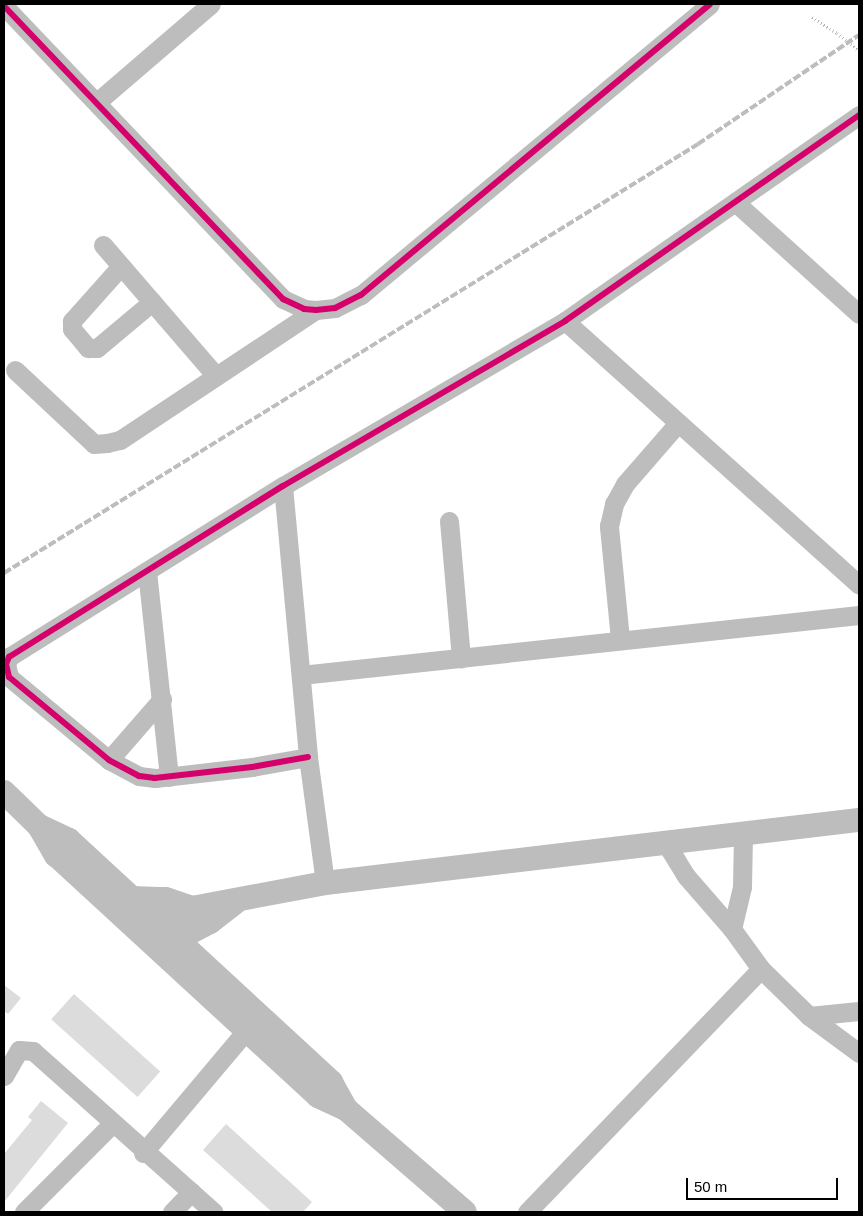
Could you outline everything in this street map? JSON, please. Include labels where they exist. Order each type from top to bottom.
[{"type":"street","points":[[4,6],[283,299],[304,309],[316,310],[335,308],[361,295],[710,4]]},
{"type":"street","points":[[97,102],[205,5]]},
{"type":"street","points":[[308,757],[252,768],[169,776],[139,776],[109,760],[8,677],[6,664],[9,657],[282,486],[565,321],[859,115]]},
{"type":"street","points":[[735,202],[858,311]]},
{"type":"street","points":[[103,245],[216,376]]},
{"type":"street","points":[[121,266],[72,321],[72,329],[88,348],[97,348],[152,302]]},
{"type":"street","points":[[15,370],[94,444],[120,440],[316,310]]},
{"type":"street","points":[[565,321],[859,585]]},
{"type":"street","points":[[620,639],[609,544],[610,518],[625,484],[678,423]]},
{"type":"street","points":[[282,486],[308,757],[325,883]]},
{"type":"street","points":[[449,521],[461,658]]},
{"type":"street","points":[[147,571],[169,776]]},
{"type":"street","points":[[301,675],[620,639],[859,616]]},
{"type":"street","points":[[109,760],[162,699]]},
{"type":"street","points":[[4,792],[39,826],[56,855],[161,938],[253,1022],[338,1089],[346,1109],[465,1212]]},
{"type":"street","points":[[161,938],[201,915],[238,901],[325,883],[664,840],[859,820]]},
{"type":"street","points":[[39,826],[69,840],[131,898],[161,938],[202,963],[253,1022]]},
{"type":"street","points":[[732,929],[742,887],[743,833]]},
{"type":"street","points":[[664,840],[686,876],[732,929],[761,969],[809,1016],[859,1053]]},
{"type":"street","points":[[131,898],[166,899],[201,915]]},
{"type":"street","points":[[201,915],[202,963]]},
{"type":"street","points":[[526,1212],[761,969]]},
{"type":"street","points":[[809,1016],[859,1011]]},
{"type":"street","points":[[143,1152],[253,1022]]},
{"type":"street","points":[[4,1076],[19,1050],[33,1051],[143,1152],[214,1212]]},
{"type":"street","points":[[24,1212],[112,1124]]},
{"type":"street","points":[[172,1212],[190,1192]]},
{"type":"path","points":[[812,17],[837,33],[859,52]]},
{"type":"building","points":[[4,985],[21,998],[8,1014],[4,1011]]},
{"type":"building","points":[[74,994],[160,1072],[137,1097],[51,1019]]},
{"type":"building","points":[[41,1101],[68,1123],[4,1202],[4,1154],[32,1120],[28,1117]]},
{"type":"building","points":[[226,1124],[312,1202],[303,1212],[272,1212],[203,1150]]},
{"type":"railway","points":[[4,573],[698,144],[859,35]]},
{"type":"cycle path","points":[[4,6],[283,299],[304,309],[316,310],[335,308],[361,295],[710,4]]},
{"type":"cycle path","points":[[308,757],[252,767],[155,778],[139,776],[109,760],[9,677],[6,664],[9,657],[283,486],[565,321],[859,115]]}]
